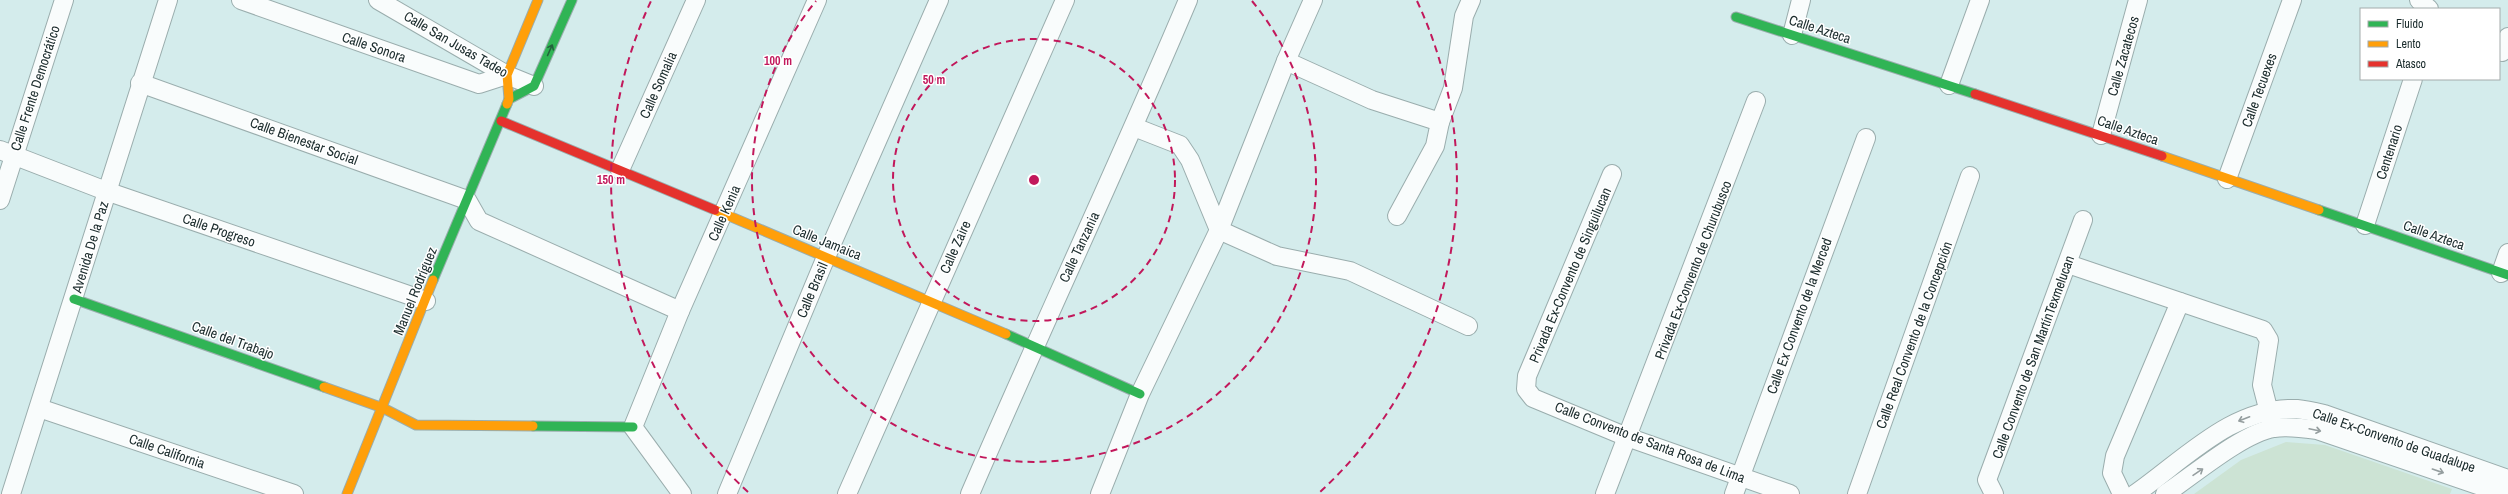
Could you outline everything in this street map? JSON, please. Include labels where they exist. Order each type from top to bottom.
[{"type":"street","name":"Calle Frente Democrático","points":[[0,200],[7,152],[64,0]]},
{"type":"street","name":"Avenida De la Paz","points":[[11,494],[74,299],[140,83],[168,0]]},
{"type":"street","name":"Calle Sonora","points":[[241,0],[479,84],[506,75]]},
{"type":"street","name":"Calle San Jusas Tadeo","points":[[378,0],[506,75],[534,86]]},
{"type":"street","points":[[506,75],[538,0]]},
{"type":"street","points":[[509,99],[534,86],[572,0]]},
{"type":"street","name":"Calle Somalia","points":[[620,170],[696,0]]},
{"type":"street","name":"Calle Kenia","points":[[633,427],[680,311],[817,0]]},
{"type":"street","name":"Calle Brasil","points":[[727,494],[826,257],[938,0]]},
{"type":"street","name":"Calle Zaire","points":[[847,494],[931,300],[1065,0]]},
{"type":"street","name":"Calle Tanzania","points":[[970,494],[1034,346],[1134,127],[1188,0]]},
{"type":"street","points":[[1100,494],[1140,394],[1219,230],[1286,60],[1313,0]]},
{"type":"street","points":[[1397,216],[1435,146],[1440,122],[1453,88],[1464,16],[1471,0]]},
{"type":"street","points":[[1792,35],[1801,0]]},
{"type":"street","points":[[1949,85],[1980,0]]},
{"type":"street","name":"Calle Zacatecos","points":[[2100,135],[2138,0]]},
{"type":"street","name":"Calle Tecuexes","points":[[2228,179],[2292,0]]},
{"type":"street","points":[[2419,0],[2428,8]]},
{"type":"street","name":"Calle Azteca","points":[[1736,17],[2100,135],[2505,274]]},
{"type":"street","points":[[1286,60],[1372,100],[1440,122]]},
{"type":"street","name":"Manuel Rodríguez","points":[[347,494],[467,200],[501,121],[509,99],[506,75]]},
{"type":"street","name":"Centenario","points":[[2364,225],[2413,80]]},
{"type":"street","name":"Calle Bienestar Social","points":[[140,83],[467,200]]},
{"type":"street","name":"Privada Ex-Convento de Churubusco","points":[[1605,494],[1654,371],[1756,101]]},
{"type":"street","name":"Calle Jamaica","points":[[501,121],[620,170],[723,215],[931,300],[1140,394]]},
{"type":"street","points":[[1134,127],[1180,146],[1190,160],[1219,230],[1277,256],[1350,271],[1468,326]]},
{"type":"street","name":"Calle Ex Convento de la Merced","points":[[1734,494],[1866,138]]},
{"type":"street","name":"Calle Progreso","points":[[7,152],[106,191],[426,301]]},
{"type":"street","name":"Privada Ex-Convento de Singuilucan","points":[[1527,376],[1612,174]]},
{"type":"street","name":"Calle Real Convento de la Concepción","points":[[1857,494],[1970,176]]},
{"type":"street","points":[[467,200],[479,221],[680,311]]},
{"type":"street","name":"Calle Convento de San MartínTexmelucan","points":[[1994,494],[1987,480],[2083,220]]},
{"type":"street","points":[[2505,274],[2508,253]]},
{"type":"street","points":[[2068,264],[2263,330],[2269,340],[2262,386],[2271,420]]},
{"type":"street","name":"Calle del Trabajo","points":[[74,299],[383,408],[416,426],[633,427]]},
{"type":"street","points":[[2122,494],[2112,473],[2115,456],[2180,302]]},
{"type":"street","name":"Calle Convento de Santa Rosa de Lima","points":[[1527,376],[1526,389],[1533,398],[1627,437],[1790,494]]},
{"type":"street","name":"Calle California","points":[[39,408],[294,494]]},
{"type":"street","name":"Calle Ex-Convento de Guadalupe","points":[[2165,494],[2271,420],[2298,409],[2324,414],[2508,479]]},
{"type":"street","name":"Calle Ex-Convento de Guadalupe","points":[[2135,494],[2234,423],[2271,420],[2297,427],[2317,430],[2504,494]]},
{"type":"street","points":[[633,427],[682,494]]},
{"type":"green space","points":[[2286,442],[2325,445],[2452,489],[2450,494],[2194,494],[2241,460]]},
{"type":"traffic: fast","points":[[509,99],[534,86],[572,0]]},
{"type":"traffic: fast","points":[[1736,17],[1975,94]]},
{"type":"traffic: fast","points":[[433,280],[507,104]]},
{"type":"traffic: fast","points":[[2319,210],[2508,275]]},
{"type":"traffic: fast","points":[[74,299],[324,387]]},
{"type":"traffic: fast","points":[[1006,334],[1140,394]]},
{"type":"traffic: fast","points":[[533,426],[633,427]]},
{"type":"traffic: slow","points":[[507,104],[509,99],[507,75],[538,0]]},
{"type":"traffic: slow","points":[[2162,156],[2319,210]]},
{"type":"traffic: slow","points":[[715,210],[1006,334]]},
{"type":"traffic: slow","points":[[347,494],[433,280]]},
{"type":"traffic: slow","points":[[324,387],[383,408],[416,425],[533,426]]},
{"type":"traffic: jam","points":[[1975,94],[2162,156]]},
{"type":"traffic: jam","points":[[501,121],[715,210]]}]
